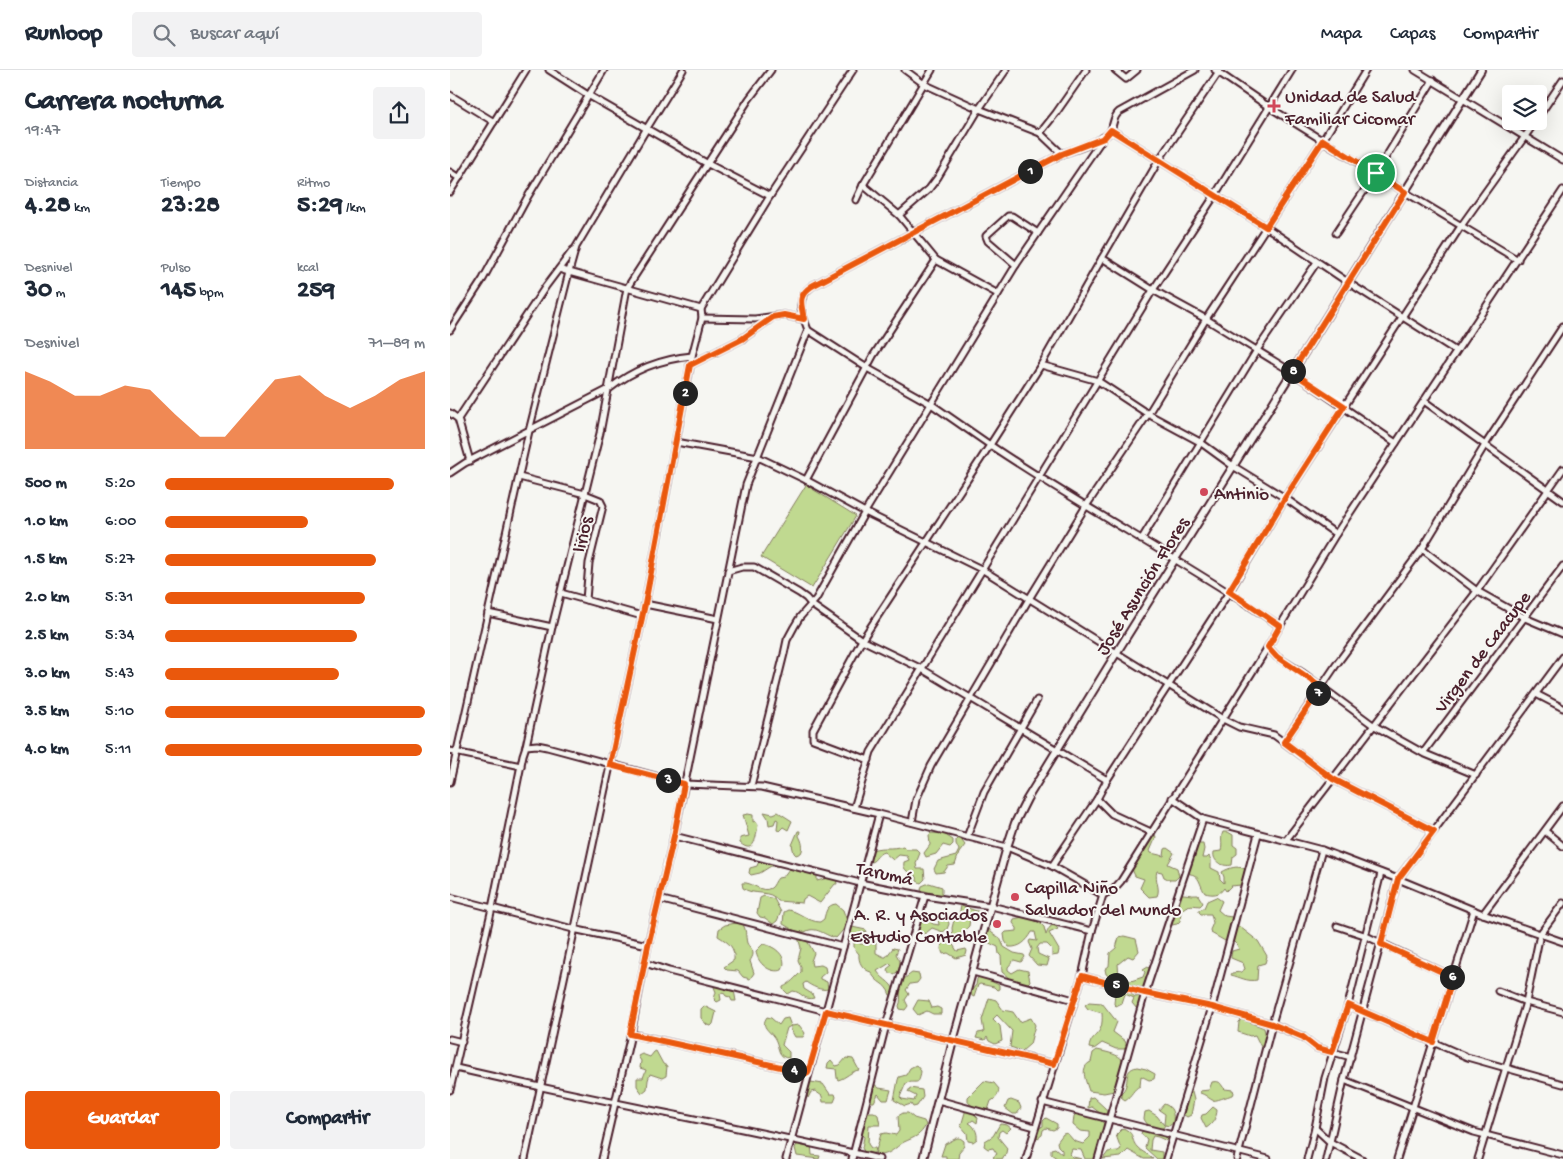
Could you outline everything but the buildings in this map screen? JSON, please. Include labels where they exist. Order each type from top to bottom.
[{"type":"street","points":[[450,192],[526,70]]},
{"type":"street","points":[[549,70],[588,95],[708,164],[770,196]]},
{"type":"street","points":[[450,330],[483,279],[527,198],[604,70]]},
{"type":"street","points":[[458,419],[559,268],[576,247],[683,70]]},
{"type":"street","points":[[450,1090],[492,908],[552,627],[609,389],[627,288],[749,99],[771,70]]},
{"type":"street","points":[[524,1159],[645,604],[690,365],[702,318],[701,309],[770,196],[853,70]]},
{"type":"street","points":[[905,70],[924,84],[979,109],[1040,133],[1062,154]]},
{"type":"street","points":[[856,200],[863,185],[932,70]]},
{"type":"street","points":[[898,215],[929,189],[938,177],[979,109],[1006,70]]},
{"type":"street","points":[[1040,133],[1086,70]]},
{"type":"street","points":[[1115,70],[1126,79],[1137,70]]},
{"type":"street","points":[[752,786],[787,640],[800,616],[812,605],[865,512],[998,294],[1038,233],[1111,130],[1115,115],[1195,70]]},
{"type":"street","points":[[854,808],[871,752],[1152,290],[1215,195],[1292,70]]},
{"type":"street","points":[[912,822],[916,800],[931,766],[1029,599],[1086,506],[1148,414],[1206,319],[1323,140],[1366,70]]},
{"type":"street","points":[[1415,70],[1563,160]]},
{"type":"street","name":"José Asunción Flores","points":[[922,1159],[1007,847],[1015,823],[1027,799],[1116,652],[1482,70]]},
{"type":"street","points":[[869,760],[813,739],[813,730],[862,640],[927,543],[1041,364],[1160,160],[1218,71],[1269,107],[1518,260]]},
{"type":"street","points":[[1336,233],[1376,173],[1433,80]]},
{"type":"street","points":[[1547,104],[1563,80]]},
{"type":"street","points":[[450,95],[494,122]]},
{"type":"street","points":[[1111,130],[1266,227],[1402,318],[1456,351]]},
{"type":"street","points":[[1052,866],[1097,799],[1107,780],[1229,591],[1285,498],[1344,406],[1461,226],[1530,130]]},
{"type":"street","points":[[1104,138],[1062,154],[804,291],[801,300],[804,319],[808,330],[866,368],[931,404],[1038,477],[1229,591],[1280,626]]},
{"type":"street","points":[[450,172],[459,178]]},
{"type":"street","points":[[863,185],[898,215],[936,260],[998,294]]},
{"type":"street","points":[[1026,1159],[1082,976],[1092,931],[1103,895],[1113,890],[1121,881],[1268,647],[1336,534],[1563,190]]},
{"type":"street","points":[[1016,265],[988,241],[986,236],[1008,216],[1012,216],[1038,233]]},
{"type":"street","points":[[450,782],[529,431],[576,247]]},
{"type":"street","points":[[1102,258],[1152,290],[1258,350],[1344,406],[1396,443]]},
{"type":"street","points":[[806,480],[866,368],[936,260]]},
{"type":"street","points":[[1141,540],[1258,350],[1317,262]]},
{"type":"street","points":[[559,268],[701,309]]},
{"type":"street","points":[[702,318],[755,319],[784,315],[804,319]]},
{"type":"street","points":[[690,365],[742,339],[773,317]]},
{"type":"street","points":[[1284,742],[1422,548],[1485,445],[1563,326]]},
{"type":"street","points":[[602,1159],[674,836],[746,484],[808,330]]},
{"type":"street","points":[[450,473],[658,362],[670,358],[692,356]]},
{"type":"street","points":[[1041,364],[1098,381],[1148,414],[1200,442],[1336,534]]},
{"type":"street","points":[[1424,401],[1563,501]]},
{"type":"street","points":[[450,414],[458,419],[470,461]]},
{"type":"street","points":[[676,442],[758,457],[983,570],[1223,719],[1239,727],[1274,735],[1333,779],[1434,831]]},
{"type":"street","points":[[1286,840],[1477,591],[1563,469]]},
{"type":"street","name":"lirios","points":[[519,477],[585,494],[600,500],[603,506],[589,563],[586,600]]},
{"type":"street","points":[[1422,548],[1477,591],[1525,618],[1563,634]]},
{"type":"street","name":"Virgen de Caacupe","points":[[1423,753],[1563,566]]},
{"type":"street","points":[[728,572],[754,567],[799,593],[812,605],[862,640],[922,670],[1107,780]]},
{"type":"street","points":[[561,594],[642,616]]},
{"type":"street","points":[[645,604],[718,619]]},
{"type":"street","points":[[488,613],[552,627]]},
{"type":"street","points":[[1268,647],[1277,657],[1322,687],[1373,725],[1423,753],[1476,775]]},
{"type":"street","points":[[1326,1159],[1344,1080],[1398,879],[1563,657]]},
{"type":"street","points":[[1536,694],[1563,708]]},
{"type":"street","points":[[966,837],[984,792],[1036,700]]},
{"type":"street","points":[[526,746],[547,748],[684,784],[762,787],[912,822],[1007,847],[1052,866],[1103,895]]},
{"type":"street","points":[[450,751],[521,766]]},
{"type":"street","points":[[1172,798],[1203,819],[1322,850],[1483,914],[1563,942]]},
{"type":"street","points":[[1097,799],[1112,814],[1151,832]]},
{"type":"street","points":[[1483,914],[1563,806]]},
{"type":"street","points":[[786,1159],[790,1138],[879,814]]},
{"type":"street","points":[[1098,1159],[1145,993],[1203,819]]},
{"type":"street","points":[[1545,831],[1563,846]]},
{"type":"street","points":[[1166,1159],[1212,1007],[1258,834]]},
{"type":"street","name":"Tarumá","points":[[674,836],[860,882],[925,896],[991,906],[1092,931]]},
{"type":"street","points":[[1238,1159],[1272,1024],[1322,850]]},
{"type":"street","points":[[1307,1159],[1332,1052],[1348,1005],[1381,873]]},
{"type":"street","points":[[450,896],[573,929],[648,946]]},
{"type":"street","points":[[852,1156],[886,1025],[925,896]]},
{"type":"street","points":[[660,899],[843,947]]},
{"type":"street","points":[[1478,1159],[1526,1002],[1540,934],[1563,903]]},
{"type":"street","points":[[1397,1159],[1474,910]]},
{"type":"street","points":[[1337,926],[1364,935],[1453,977]]},
{"type":"street","points":[[645,963],[669,971],[826,1011],[1054,1064]]},
{"type":"street","points":[[973,972],[1074,1000]]},
{"type":"street","points":[[1082,976],[1145,993],[1212,1007],[1272,1024],[1303,1037],[1317,1048],[1351,1057]]},
{"type":"street","points":[[1498,991],[1526,1002],[1563,1012]]},
{"type":"street","points":[[1348,1005],[1467,1057],[1563,1084]]},
{"type":"street","points":[[630,1034],[808,1073]]},
{"type":"street","points":[[450,1039],[462,1042]]},
{"type":"street","points":[[456,1068],[790,1138],[852,1156],[879,1159]]},
{"type":"street","points":[[1344,1080],[1474,1132],[1563,1154]]},
{"type":"street","points":[[938,1100],[1035,1127]]},
{"type":"street","points":[[1042,1102],[1268,1159]]},
{"type":"street","points":[[1315,1128],[1330,1142],[1362,1159]]},
{"type":"green space","points":[[806,485],[856,516],[812,588],[761,557]]},
{"type":"green space","points":[[764,812],[773,814],[778,812],[792,821],[788,830],[783,827],[779,831],[777,830],[778,820],[776,819],[774,824],[769,825],[768,818]]},
{"type":"green space","points":[[743,815],[753,815],[753,822],[755,821],[758,825],[754,843],[749,847],[740,843],[740,838],[749,836]]},
{"type":"green space","points":[[798,831],[800,831],[799,836],[802,842],[802,849],[801,853],[796,855],[792,845]]},
{"type":"green space","points":[[1223,832],[1233,835],[1233,845],[1237,848],[1237,854],[1233,857],[1232,865],[1219,863],[1214,856],[1214,852],[1221,851]]},
{"type":"green space","points":[[931,833],[944,834],[953,840],[953,844],[950,847],[943,845],[936,854],[926,857],[924,853],[930,845],[929,835]]},
{"type":"green space","points":[[1154,833],[1156,837],[1150,851],[1151,853],[1164,856],[1165,849],[1167,848],[1174,853],[1168,864],[1177,868],[1179,876],[1175,880],[1170,880],[1164,877],[1162,872],[1157,871],[1158,893],[1157,896],[1149,897],[1140,888],[1144,879],[1135,876],[1131,867],[1145,849]]},
{"type":"green space","points":[[959,837],[965,845],[959,853],[955,865],[948,866],[944,872],[936,873],[934,869],[938,861],[956,856],[959,850],[956,840]]},
{"type":"green space","points":[[1198,844],[1203,844],[1202,858],[1209,856],[1211,868],[1219,872],[1220,879],[1224,883],[1222,872],[1233,867],[1245,869],[1244,881],[1241,885],[1231,886],[1226,891],[1224,888],[1216,894],[1205,893],[1196,876],[1184,869],[1185,865],[1193,860],[1193,852]]},
{"type":"green space","points":[[903,846],[906,849],[916,849],[920,853],[916,863],[917,869],[924,869],[925,879],[921,883],[917,881],[917,877],[904,868],[904,862],[909,860],[907,856],[899,855],[893,860],[884,852],[879,854],[873,861],[869,860],[872,850]]},
{"type":"green space","points":[[757,854],[775,859],[785,860],[788,864],[787,867],[771,866],[760,873],[751,875],[749,873],[750,868],[757,866],[759,861],[764,860],[758,857]]},
{"type":"green space","points":[[794,866],[817,872],[817,881],[831,877],[836,879],[837,884],[820,903],[807,896],[803,899],[802,903],[778,901],[771,895],[751,892],[743,888],[742,883],[760,889],[771,888],[778,878],[783,877]]},
{"type":"green space","points":[[929,883],[942,887],[942,893],[940,895],[921,890],[922,886]]},
{"type":"green space","points":[[1177,894],[1198,895],[1203,903],[1200,906],[1192,905],[1185,907],[1181,911],[1180,921],[1172,925],[1170,923]]},
{"type":"green space","points":[[764,896],[774,899],[781,912],[777,921],[773,924],[760,917],[757,913],[760,898]]},
{"type":"green space","points":[[1216,897],[1222,901],[1218,910],[1225,916],[1234,919],[1228,939],[1225,941],[1211,933],[1210,930],[1213,923],[1211,914],[1201,914],[1199,912],[1199,910],[1204,908],[1207,901]]},
{"type":"green space","points":[[836,904],[843,910],[847,921],[843,930],[836,938],[817,930],[795,931],[783,924],[784,912],[788,910],[820,922],[824,919],[829,907]]},
{"type":"green space","points":[[961,906],[980,912],[980,917],[970,918],[969,926],[965,930],[967,937],[959,943],[953,938],[952,928],[955,916],[959,915]]},
{"type":"green space","points":[[921,915],[933,924],[939,925],[938,919],[948,919],[947,929],[943,932],[932,928],[926,933],[921,934],[918,931],[919,916]]},
{"type":"green space","points":[[1027,916],[1044,927],[1046,935],[1051,926],[1055,925],[1058,929],[1049,933],[1059,950],[1058,955],[1052,956],[1052,949],[1047,944],[1040,944],[1037,948],[1038,954],[1049,959],[1047,966],[1037,965],[1029,956],[1032,949],[1030,940],[1037,941],[1035,932],[1032,932],[1025,941],[1017,946],[1009,947],[1005,941],[1004,934],[1006,932],[1017,931],[1013,923],[1014,919]]},
{"type":"green space","points":[[742,923],[744,926],[747,943],[753,952],[750,961],[754,973],[750,979],[743,977],[738,971],[727,970],[724,967],[734,960],[734,956],[730,946],[718,936],[719,929],[725,925]]},
{"type":"green space","points":[[852,927],[866,930],[867,932],[858,935],[860,944],[876,942],[876,953],[884,957],[893,948],[898,949],[896,954],[900,961],[899,971],[894,974],[889,973],[887,969],[892,965],[890,963],[877,971],[891,985],[894,996],[890,995],[886,987],[862,965],[859,960],[859,954],[854,948],[854,941],[849,936]]},
{"type":"green space","points":[[1238,927],[1258,941],[1267,956],[1265,963],[1258,965],[1257,980],[1247,980],[1231,975],[1245,969],[1243,963],[1231,958],[1232,951],[1239,949],[1233,941],[1234,931]]},
{"type":"green space","points":[[989,929],[1000,938],[1004,947],[1014,953],[1024,955],[1025,957],[1021,962],[1014,960],[1008,967],[1008,970],[1012,973],[1019,969],[1028,971],[1030,981],[1026,985],[1010,979],[1002,972],[1001,956],[998,947],[983,940],[985,931]]},
{"type":"green space","points":[[1124,936],[1136,939],[1139,951],[1133,958],[1128,956],[1118,964],[1119,978],[1115,981],[1106,974],[1105,969],[1109,966],[1110,953],[1116,948],[1119,937]]},
{"type":"green space","points":[[798,937],[805,937],[814,953],[811,961],[812,966],[821,965],[825,967],[826,972],[820,979],[827,982],[828,989],[819,989],[806,982],[803,984],[804,989],[812,994],[814,998],[811,999],[793,991],[788,994],[783,989],[801,972],[798,960],[801,948]]},
{"type":"green space","points":[[942,942],[952,943],[957,951],[966,949],[966,955],[956,958],[948,953],[943,954],[941,949]]},
{"type":"green space","points":[[763,944],[772,947],[780,953],[784,961],[782,970],[769,969],[759,960],[756,951]]},
{"type":"green space","points":[[1148,967],[1154,973],[1146,986],[1140,990],[1125,984],[1126,980],[1131,981],[1143,977],[1145,972],[1143,970]]},
{"type":"green space","points":[[912,973],[919,974],[920,979],[917,983],[910,984],[906,990],[909,994],[905,1000],[908,1006],[905,1010],[900,1009],[901,983]]},
{"type":"green space","points":[[980,976],[999,985],[999,989],[980,984],[974,997],[972,996],[971,991]]},
{"type":"green space","points":[[1119,985],[1135,997],[1143,996],[1140,1008],[1137,1009],[1132,1003],[1134,998],[1125,994],[1122,1003],[1116,1006],[1114,1004],[1115,992],[1111,986]]},
{"type":"green space","points":[[714,987],[734,990],[736,1001],[732,1001],[723,992],[720,994],[721,1000],[717,1002],[714,999],[716,992]]},
{"type":"green space","points":[[989,998],[996,1000],[1003,1010],[1013,1012],[1020,1022],[1031,1018],[1035,1025],[1030,1044],[1022,1051],[1010,1047],[1012,1031],[997,1015],[993,1019],[1000,1026],[1002,1041],[995,1044],[989,1041],[987,1037],[985,1040],[976,1038],[978,1033],[984,1032],[982,1020]]},
{"type":"green space","points":[[918,1000],[929,1001],[932,1008],[937,1007],[941,1009],[941,1014],[933,1014],[927,1011],[918,1015],[913,1009]]},
{"type":"green space","points":[[1089,1002],[1102,1003],[1117,1022],[1113,1032],[1125,1041],[1126,1049],[1116,1049],[1102,1043],[1094,1049],[1089,1048],[1092,1039],[1101,1027],[1102,1013],[1088,1009],[1085,1005]]},
{"type":"green space","points":[[704,1006],[716,1012],[711,1026],[707,1025],[701,1018],[701,1009]]},
{"type":"green space","points":[[767,1017],[779,1025],[783,1019],[788,1018],[791,1026],[787,1028],[782,1045],[789,1052],[789,1058],[785,1058],[781,1054],[776,1041],[765,1027],[764,1024]]},
{"type":"green space","points":[[1242,1019],[1264,1028],[1267,1041],[1265,1046],[1261,1047],[1255,1035],[1250,1036],[1238,1032],[1239,1022]]},
{"type":"green space","points":[[799,1025],[805,1033],[803,1037],[795,1037],[791,1026]]},
{"type":"green space","points":[[1097,1050],[1116,1055],[1123,1062],[1122,1073],[1114,1091],[1104,1093],[1089,1091],[1084,1071],[1087,1064],[1091,1062],[1093,1053]]},
{"type":"green space","points":[[656,1051],[663,1064],[667,1066],[666,1076],[662,1078],[650,1074],[647,1089],[642,1093],[637,1086],[637,1078],[643,1078],[646,1070],[640,1068],[641,1061],[638,1056],[642,1054],[650,1057]]},
{"type":"green space","points":[[846,1058],[853,1059],[859,1070],[838,1080],[836,1069],[827,1068],[828,1063],[831,1060],[836,1066],[840,1065]]},
{"type":"green space","points":[[916,1065],[921,1071],[918,1081],[906,1083],[900,1097],[914,1101],[916,1096],[908,1092],[910,1088],[922,1090],[923,1097],[917,1106],[913,1107],[911,1104],[905,1106],[894,1100],[898,1080],[899,1077],[906,1075],[910,1068]]},
{"type":"green space","points":[[1137,1067],[1155,1074],[1154,1079],[1149,1080],[1141,1076],[1140,1086],[1125,1100],[1121,1097],[1121,1093],[1126,1086],[1129,1071]]},
{"type":"green space","points":[[984,1081],[994,1083],[999,1089],[997,1096],[991,1101],[988,1110],[984,1113],[979,1112],[968,1102],[968,1097]]},
{"type":"green space","points":[[811,1082],[823,1084],[830,1094],[835,1094],[834,1102],[823,1102],[822,1096],[815,1091],[811,1092],[808,1098],[805,1085]]},
{"type":"green space","points":[[1212,1082],[1219,1082],[1225,1089],[1233,1090],[1233,1095],[1212,1100],[1200,1093],[1200,1091],[1209,1090]]},
{"type":"green space","points":[[873,1083],[879,1088],[891,1090],[888,1100],[883,1100],[878,1094],[874,1102],[871,1102],[868,1095]]},
{"type":"green space","points":[[1188,1090],[1192,1092],[1194,1100],[1191,1115],[1187,1117],[1181,1113]]},
{"type":"green space","points":[[1093,1097],[1105,1108],[1107,1112],[1104,1116],[1092,1107],[1088,1108],[1089,1098]]},
{"type":"green space","points":[[1011,1100],[1019,1103],[1021,1108],[1017,1114],[1013,1114],[1005,1108],[1008,1101]]},
{"type":"green space","points":[[1164,1104],[1172,1111],[1173,1123],[1157,1129],[1147,1124],[1144,1119],[1145,1112],[1149,1111],[1157,1116],[1164,1125],[1165,1114],[1159,1110]]},
{"type":"green space","points":[[1213,1107],[1217,1110],[1216,1115],[1212,1123],[1206,1128],[1201,1118],[1202,1115],[1206,1114]]},
{"type":"green space","points":[[966,1109],[978,1118],[977,1123],[973,1120],[969,1123],[974,1127],[977,1134],[977,1139],[973,1142],[968,1141],[967,1133],[961,1126]]},
{"type":"green space","points":[[867,1112],[874,1112],[878,1115],[880,1125],[869,1125],[868,1144],[871,1148],[875,1148],[876,1151],[871,1155],[866,1155],[862,1148],[864,1137],[861,1133]]},
{"type":"green space","points":[[1078,1112],[1100,1120],[1107,1126],[1100,1150],[1095,1159],[1085,1159],[1081,1150],[1072,1149],[1070,1154],[1073,1157],[1082,1159],[1058,1159],[1051,1154],[1051,1149],[1055,1148],[1062,1154],[1062,1150],[1057,1142],[1063,1134],[1067,1133],[1074,1141],[1083,1144],[1090,1137],[1090,1132],[1080,1131],[1073,1125],[1074,1116]]},
{"type":"green space","points":[[908,1113],[914,1118],[924,1121],[926,1125],[922,1132],[884,1155],[875,1154],[881,1134],[896,1135],[899,1131],[898,1116]]},
{"type":"green space","points":[[1046,1118],[1057,1124],[1057,1128],[1053,1130],[1046,1128],[1038,1138],[1036,1136],[1037,1129],[1043,1126],[1043,1121]]},
{"type":"green space","points":[[1000,1124],[1011,1128],[1006,1133],[1002,1130],[999,1132],[998,1137],[1007,1148],[1002,1159],[995,1159],[993,1157],[997,1154],[993,1148],[988,1149],[984,1146],[985,1141],[993,1136]]},
{"type":"green space","points":[[1123,1128],[1130,1132],[1139,1149],[1153,1159],[1144,1159],[1128,1150],[1121,1157],[1103,1159],[1108,1152],[1121,1149],[1116,1135]]},
{"type":"green space","points":[[1142,1131],[1169,1133],[1170,1138],[1167,1141],[1153,1136],[1151,1140],[1150,1150],[1162,1152],[1162,1159],[1157,1159],[1145,1148],[1147,1139],[1141,1134]]},
{"type":"green space","points":[[957,1138],[964,1141],[964,1146],[959,1152],[958,1159],[946,1159],[946,1156],[941,1156],[945,1144]]},
{"type":"green space","points":[[798,1143],[811,1144],[812,1155],[820,1156],[819,1159],[797,1156],[795,1148]]},
{"type":"place","name":"Unidad de Salud Familiar Cicomar","points":[[1274,106]]},
{"type":"place","name":"Antinio","points":[[1204,492]]},
{"type":"place","name":"Capilla Niño Salvador del Mundo","points":[[1015,897]]},
{"type":"place","name":"A. R. y Asociados Estudio Contable","points":[[997,924]]},
{"type":"route","points":[[1111,130],[1266,227],[1323,140],[1376,173],[1405,192],[1292,372],[1344,406],[1285,498],[1229,591],[1280,626],[1268,647],[1277,657],[1322,687],[1284,742],[1333,779],[1434,831],[1398,879],[1381,944],[1453,977],[1433,1042],[1348,1005],[1332,1052],[1317,1048],[1303,1037],[1272,1024],[1212,1007],[1145,993],[1082,976],[1054,1064],[826,1011],[808,1073],[630,1034],[684,784],[610,765],[645,604],[690,365],[742,339],[773,317],[784,315],[804,319],[802,295],[804,291],[812,286],[1062,154],[1104,138],[1111,130]]}]
